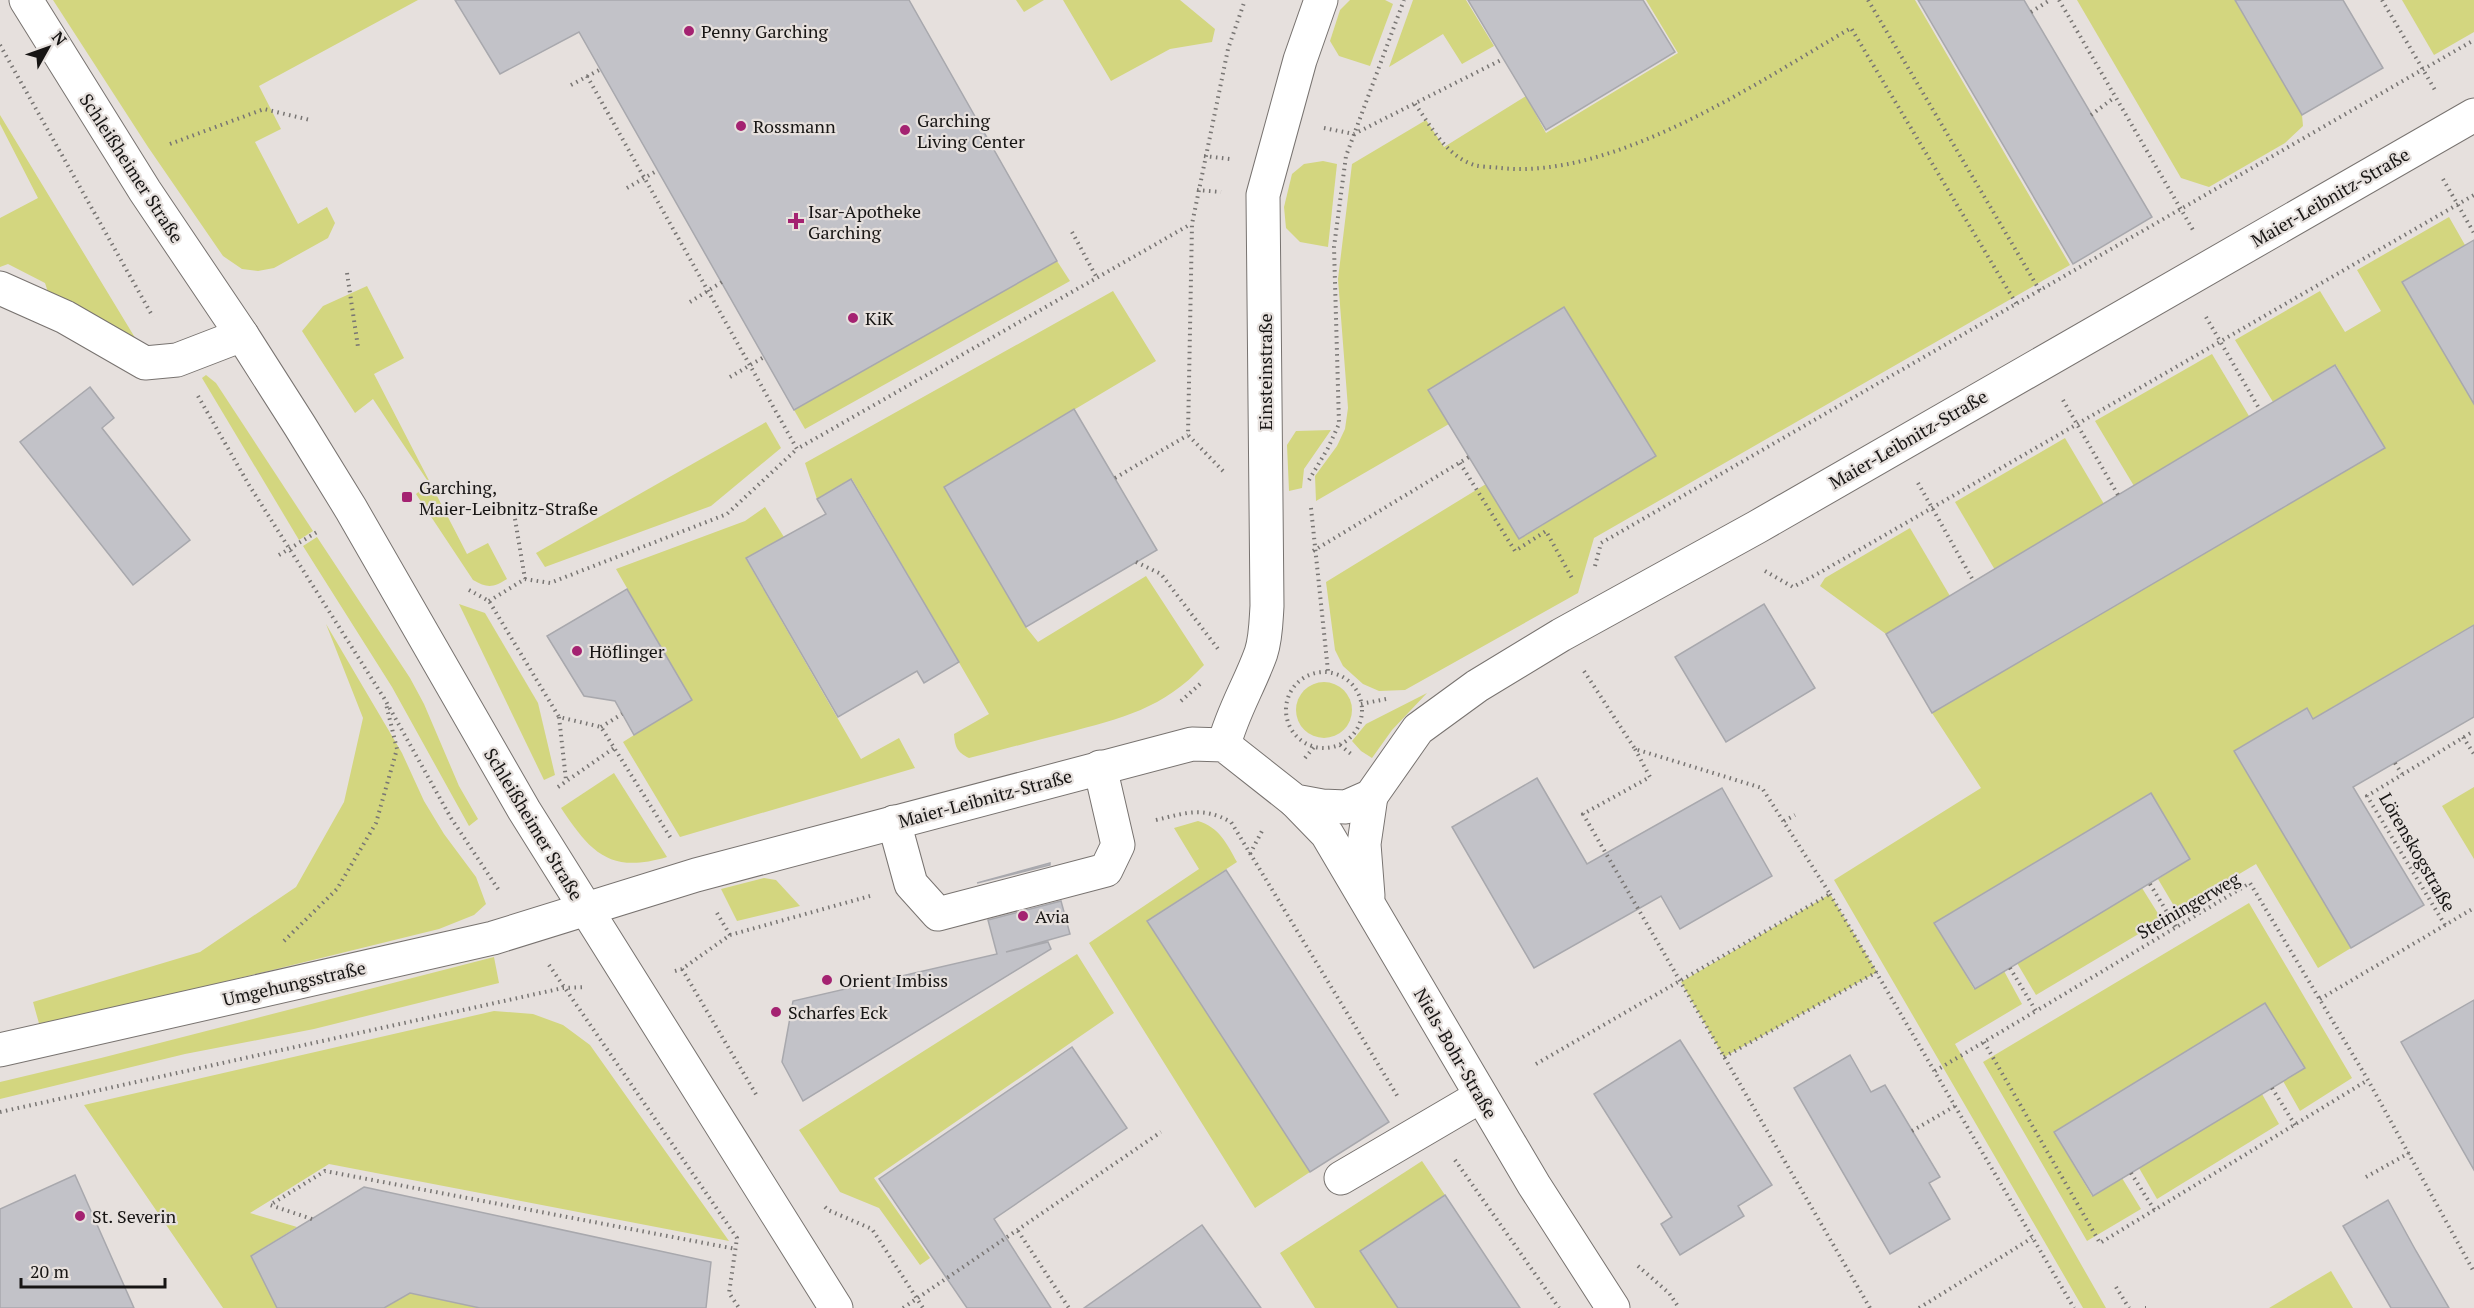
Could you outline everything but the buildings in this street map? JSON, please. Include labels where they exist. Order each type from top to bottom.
[{"type":"street","name":"Schleißheimer Straße","points":[[26,0],[145,191],[242,335],[351,509],[524,810],[836,1308]]},
{"type":"street","name":"Einsteinstraße","points":[[1224,745],[1228,728],[1262,650],[1267,606],[1263,195],[1282,120],[1321,0]]},
{"type":"street","name":"Maier-Leibnitz-Straße","points":[[1368,903],[1364,844],[1371,796],[1418,729],[1477,686],[2465,120]]},
{"type":"street","points":[[0,288],[65,317],[145,363],[177,360],[242,335]]},
{"type":"street","name":"Maier-Leibnitz-Straße","points":[[586,910],[696,875],[1100,767],[1192,744],[1224,745]]},
{"type":"street","points":[[1224,745],[1295,801],[1322,806],[1346,807],[1371,796]]},
{"type":"street","points":[[894,822],[910,884],[938,914],[1106,870],[1118,845],[1100,767]]},
{"type":"street","name":"Niels-Bohr-Straße","points":[[1295,801],[1327,834],[1480,1096],[1613,1308]]},
{"type":"street","name":"Umgehungsstraße","points":[[0,1050],[493,938],[586,910]]},
{"type":"street","points":[[1341,1178],[1480,1096]]},
{"type":"path","points":[[1228,477],[1188,435],[1192,224],[1204,156],[1228,49],[1245,0]]},
{"type":"path","points":[[1310,491],[1309,479],[1339,424],[1334,247],[1346,156],[1404,0]]},
{"type":"path","points":[[1868,0],[2040,291]]},
{"type":"path","points":[[2031,12],[2050,0]]},
{"type":"path","points":[[2059,0],[2213,264]]},
{"type":"path","points":[[2382,0],[2423,69],[2465,120]]},
{"type":"path","points":[[1415,104],[1444,147],[1474,165],[1526,171],[1605,156],[1709,111],[1851,28],[2017,305]]},
{"type":"path","points":[[1593,572],[1601,543],[2474,40]]},
{"type":"path","points":[[0,45],[249,485],[384,698],[451,818],[563,988],[737,1238],[729,1293],[739,1308]]},
{"type":"path","points":[[1282,120],[1354,134],[1503,59]]},
{"type":"path","points":[[571,85],[601,69]]},
{"type":"path","points":[[587,76],[797,449]]},
{"type":"path","points":[[2091,115],[2115,97]]},
{"type":"path","points":[[170,144],[264,109],[310,120]]},
{"type":"path","points":[[2423,144],[2474,234]]},
{"type":"path","points":[[1204,156],[1235,160]]},
{"type":"path","points":[[627,188],[658,170]]},
{"type":"path","points":[[1755,566],[1793,587],[2474,195]]},
{"type":"path","points":[[489,601],[525,579],[550,583],[727,514],[797,449],[1192,224]]},
{"type":"path","points":[[1072,232],[1097,278]]},
{"type":"path","points":[[347,273],[358,347]]},
{"type":"path","points":[[2185,280],[2260,410]]},
{"type":"path","points":[[690,302],[722,282]]},
{"type":"path","points":[[730,377],[764,357]]},
{"type":"path","points":[[2042,362],[2118,495]]},
{"type":"path","points":[[1115,478],[1188,435]]},
{"type":"path","points":[[1897,445],[1974,582]]},
{"type":"path","points":[[1266,579],[1470,457]]},
{"type":"path","points":[[1460,463],[1515,551],[1546,531],[1574,581]]},
{"type":"path","points":[[1311,503],[1329,671]]},
{"type":"path","points":[[514,513],[525,579]]},
{"type":"path","points":[[1136,562],[1161,574],[1221,653],[1223,644]]},
{"type":"path","points":[[469,590],[489,601],[559,717],[566,780]]},
{"type":"path","points":[[1562,636],[1635,749],[1650,777],[1583,814],[1870,1308]]},
{"type":"path","points":[[1329,671],[1350,682],[1358,692],[1361,717],[1350,738],[1340,745],[1327,748],[1308,744],[1293,732],[1287,721],[1285,708],[1288,695],[1300,680],[1316,672],[1329,671]]},
{"type":"path","points":[[1174,705],[1206,679]]},
{"type":"path","points":[[1250,682],[1285,708]]},
{"type":"path","points":[[279,945],[337,889],[376,824],[397,749],[384,698]]},
{"type":"path","points":[[1361,704],[1390,699]]},
{"type":"path","points":[[601,727],[622,714]]},
{"type":"path","points":[[559,717],[601,727],[696,875],[730,935]]},
{"type":"path","name":"Lörenskogstraße","points":[[2445,925],[2367,796],[2474,731]]},
{"type":"path","points":[[2463,737],[2474,754]]},
{"type":"path","points":[[556,788],[614,748]]},
{"type":"path","points":[[1635,749],[1762,788],[1877,972],[2074,1308]]},
{"type":"path","points":[[2395,763],[2402,774]]},
{"type":"path","points":[[1784,821],[1795,815]]},
{"type":"path","points":[[1250,854],[1399,1098],[1431,1125],[1559,1308]]},
{"type":"path","points":[[2402,868],[2409,864]]},
{"type":"path","name":"Steiningerweg","points":[[1935,1071],[2250,883],[2368,1080],[2474,1272]]},
{"type":"path","points":[[2150,884],[2176,927]]},
{"type":"path","points":[[1536,1064],[1830,894]]},
{"type":"path","points":[[2320,999],[2474,908]]},
{"type":"path","points":[[2010,968],[2036,1011]]},
{"type":"path","points":[[682,969],[761,1103]]},
{"type":"path","points":[[1724,1057],[1877,972]]},
{"type":"path","points":[[0,1112],[563,988]]},
{"type":"path","points":[[1984,1042],[2100,1243],[2368,1080]]},
{"type":"path","points":[[2272,1088],[2295,1125]]},
{"type":"path","points":[[1912,1131],[1955,1106]]},
{"type":"path","points":[[903,1308],[1161,1132]]},
{"type":"path","points":[[2366,1177],[2409,1153]]},
{"type":"path","points":[[312,1220],[270,1205],[325,1171],[736,1249]]},
{"type":"path","points":[[2131,1173],[2155,1211]]},
{"type":"path","points":[[822,1201],[828,1210],[872,1229],[923,1308]]},
{"type":"path","points":[[1018,1231],[1069,1308]]},
{"type":"path","points":[[1919,1308],[2032,1238]]},
{"type":"path","points":[[1631,1259],[1669,1293],[1679,1308]]},
{"type":"path","points":[[2116,1287],[2129,1308]]},
{"type":"green space","points":[[53,0],[418,0],[259,86],[281,129],[255,142],[298,224],[327,207],[335,223],[328,238],[274,268],[258,271],[242,269],[223,256],[148,147]]},
{"type":"green space","points":[[1016,0],[1044,0],[1024,12]]},
{"type":"green space","points":[[1063,0],[1180,0],[1215,29],[1212,42],[1170,49],[1111,81]]},
{"type":"green space","points":[[1350,0],[1385,0],[1393,4],[1370,66],[1339,56],[1330,41],[1340,10]]},
{"type":"green space","points":[[1413,0],[1466,0],[1494,46],[1462,64],[1443,34],[1389,67]]},
{"type":"green space","points":[[1646,0],[1915,0],[2070,265],[1594,538],[1578,593],[1405,690],[1379,691],[1363,684],[1343,666],[1335,650],[1326,582],[1486,484],[1520,539],[1655,456],[1564,307],[1428,390],[1449,424],[1316,501],[1315,476],[1337,446],[1345,429],[1348,408],[1338,279],[1352,164],[1426,120],[1444,147],[1526,96],[1546,133],[1678,53]]},
{"type":"green space","points":[[2077,0],[2235,0],[2302,115],[2303,126],[2285,143],[2209,187],[2181,178]]},
{"type":"green space","points":[[2402,0],[2474,0],[2474,32],[2434,55]]},
{"type":"green space","points":[[0,115],[137,341],[51,301],[45,283],[8,264],[0,267],[0,218],[38,198],[0,124]]},
{"type":"green space","points":[[1323,161],[1337,164],[1328,247],[1300,242],[1286,228],[1284,207],[1292,174],[1304,164]]},
{"type":"green space","points":[[2449,217],[2465,245],[2403,282],[2474,363],[2474,625],[2331,708],[2317,724],[2307,708],[2234,751],[2351,948],[2318,968],[2256,864],[2177,911],[2158,879],[2190,859],[2151,793],[1935,923],[1974,989],[2004,971],[2022,1004],[1955,1044],[2106,1308],[2083,1308],[1834,880],[1981,788],[1932,713],[2384,448],[2336,365],[2273,402],[2235,340],[2320,291],[2345,332],[2381,311],[2357,270]]},
{"type":"green space","points":[[1057,261],[1070,281],[805,429],[794,410]]},
{"type":"green space","points":[[367,286],[404,358],[374,374],[467,554],[488,543],[507,579],[498,584],[486,586],[473,580],[416,494],[429,483],[373,399],[355,413],[302,331],[323,306]]},
{"type":"green space","points":[[1113,291],[1156,361],[944,487],[1026,627],[1038,642],[1146,576],[1204,665],[1173,692],[1141,710],[1105,722],[969,758],[957,749],[954,734],[989,714],[852,479],[817,499],[805,463]]},
{"type":"green space","points":[[2212,354],[2249,416],[2134,486],[2095,421]]},
{"type":"green space","points":[[206,375],[216,383],[313,531],[299,540],[202,378]]},
{"type":"green space","points":[[766,422],[781,448],[711,506],[545,567],[536,553]]},
{"type":"green space","points":[[1331,430],[1304,469],[1302,488],[1289,491],[1287,445],[1296,431]]},
{"type":"green space","points":[[2065,438],[2104,504],[1995,570],[1955,502]]},
{"type":"green space","points":[[765,507],[784,537],[746,559],[861,759],[899,738],[915,768],[680,837],[623,742],[691,699],[616,569],[745,521]]},
{"type":"green space","points":[[1910,528],[1950,596],[1886,634],[1820,586],[1825,578]]},
{"type":"green space","points":[[317,537],[410,678],[424,704],[459,786],[478,819],[469,826],[392,687],[303,546]]},
{"type":"green space","points":[[459,604],[485,613],[538,703],[555,775],[544,780]]},
{"type":"green space","points":[[326,624],[402,753],[424,801],[444,834],[476,877],[486,904],[474,915],[439,929],[40,1027],[33,1002],[200,952],[296,887],[344,802],[363,718]]},
{"type":"green space","points":[[1318,682],[1330,682],[1340,686],[1348,694],[1352,710],[1348,726],[1340,734],[1330,738],[1318,738],[1308,734],[1300,726],[1296,716],[1296,704],[1300,694],[1308,686]]},
{"type":"green space","points":[[1427,693],[1392,730],[1372,758],[1352,741],[1366,724]]},
{"type":"green space","points":[[614,773],[667,857],[631,863],[616,861],[604,856],[582,837],[561,808]]},
{"type":"green space","points":[[2474,787],[2474,859],[2442,806]]},
{"type":"green space","points":[[1198,821],[1212,827],[1217,832],[1237,862],[1147,921],[1310,1172],[1255,1208],[1089,943],[1199,869],[1174,828]]},
{"type":"green space","points":[[764,878],[776,880],[800,906],[737,921],[721,889]]},
{"type":"green space","points":[[2142,888],[2162,920],[2036,995],[2017,963]]},
{"type":"green space","points":[[1830,894],[1877,972],[1724,1057],[1681,982]]},
{"type":"green space","points":[[2249,903],[2352,1078],[2300,1111],[2283,1081],[2305,1068],[2164,1066],[2054,1132],[2092,1196],[2122,1178],[2141,1209],[2087,1241],[1983,1062]]},
{"type":"green space","points":[[1077,954],[1114,1013],[874,1178],[930,1258],[920,1265],[879,1208],[840,1192],[799,1130]]},
{"type":"green space","points":[[494,957],[499,983],[314,1029],[185,1054],[0,1099],[0,1082]]},
{"type":"green space","points":[[494,1011],[533,1014],[563,1025],[590,1045],[729,1241],[329,1164],[250,1213],[297,1227],[251,1256],[277,1308],[223,1308],[84,1105]]},
{"type":"green space","points":[[2262,1094],[2279,1124],[2157,1199],[2139,1168]]},
{"type":"green space","points":[[1422,1161],[1445,1195],[1360,1251],[1398,1308],[1315,1308],[1280,1253]]},
{"type":"green space","points":[[2331,1271],[2353,1308],[2269,1308]]},
{"type":"green space","points":[[410,1293],[480,1308],[384,1308]]},
{"type":"place","name":"Penny Garching","points":[[689,31]]},
{"type":"place","name":"Rossmann","points":[[741,126]]},
{"type":"place","name":"Garching Living Center","points":[[905,130]]},
{"type":"place","name":"Isar-Apotheke Garching","points":[[796,221]]},
{"type":"place","name":"KiK","points":[[853,318]]},
{"type":"place","name":"Garching, Maier-Leibnitz-Straße","points":[[407,497]]},
{"type":"place","name":"Höflinger","points":[[577,651]]},
{"type":"place","name":"Avia","points":[[1023,916]]},
{"type":"place","name":"Orient Imbiss","points":[[827,980]]},
{"type":"place","name":"Scharfes Eck","points":[[776,1012]]},
{"type":"place","name":"St. Severin","points":[[80,1216]]}]
